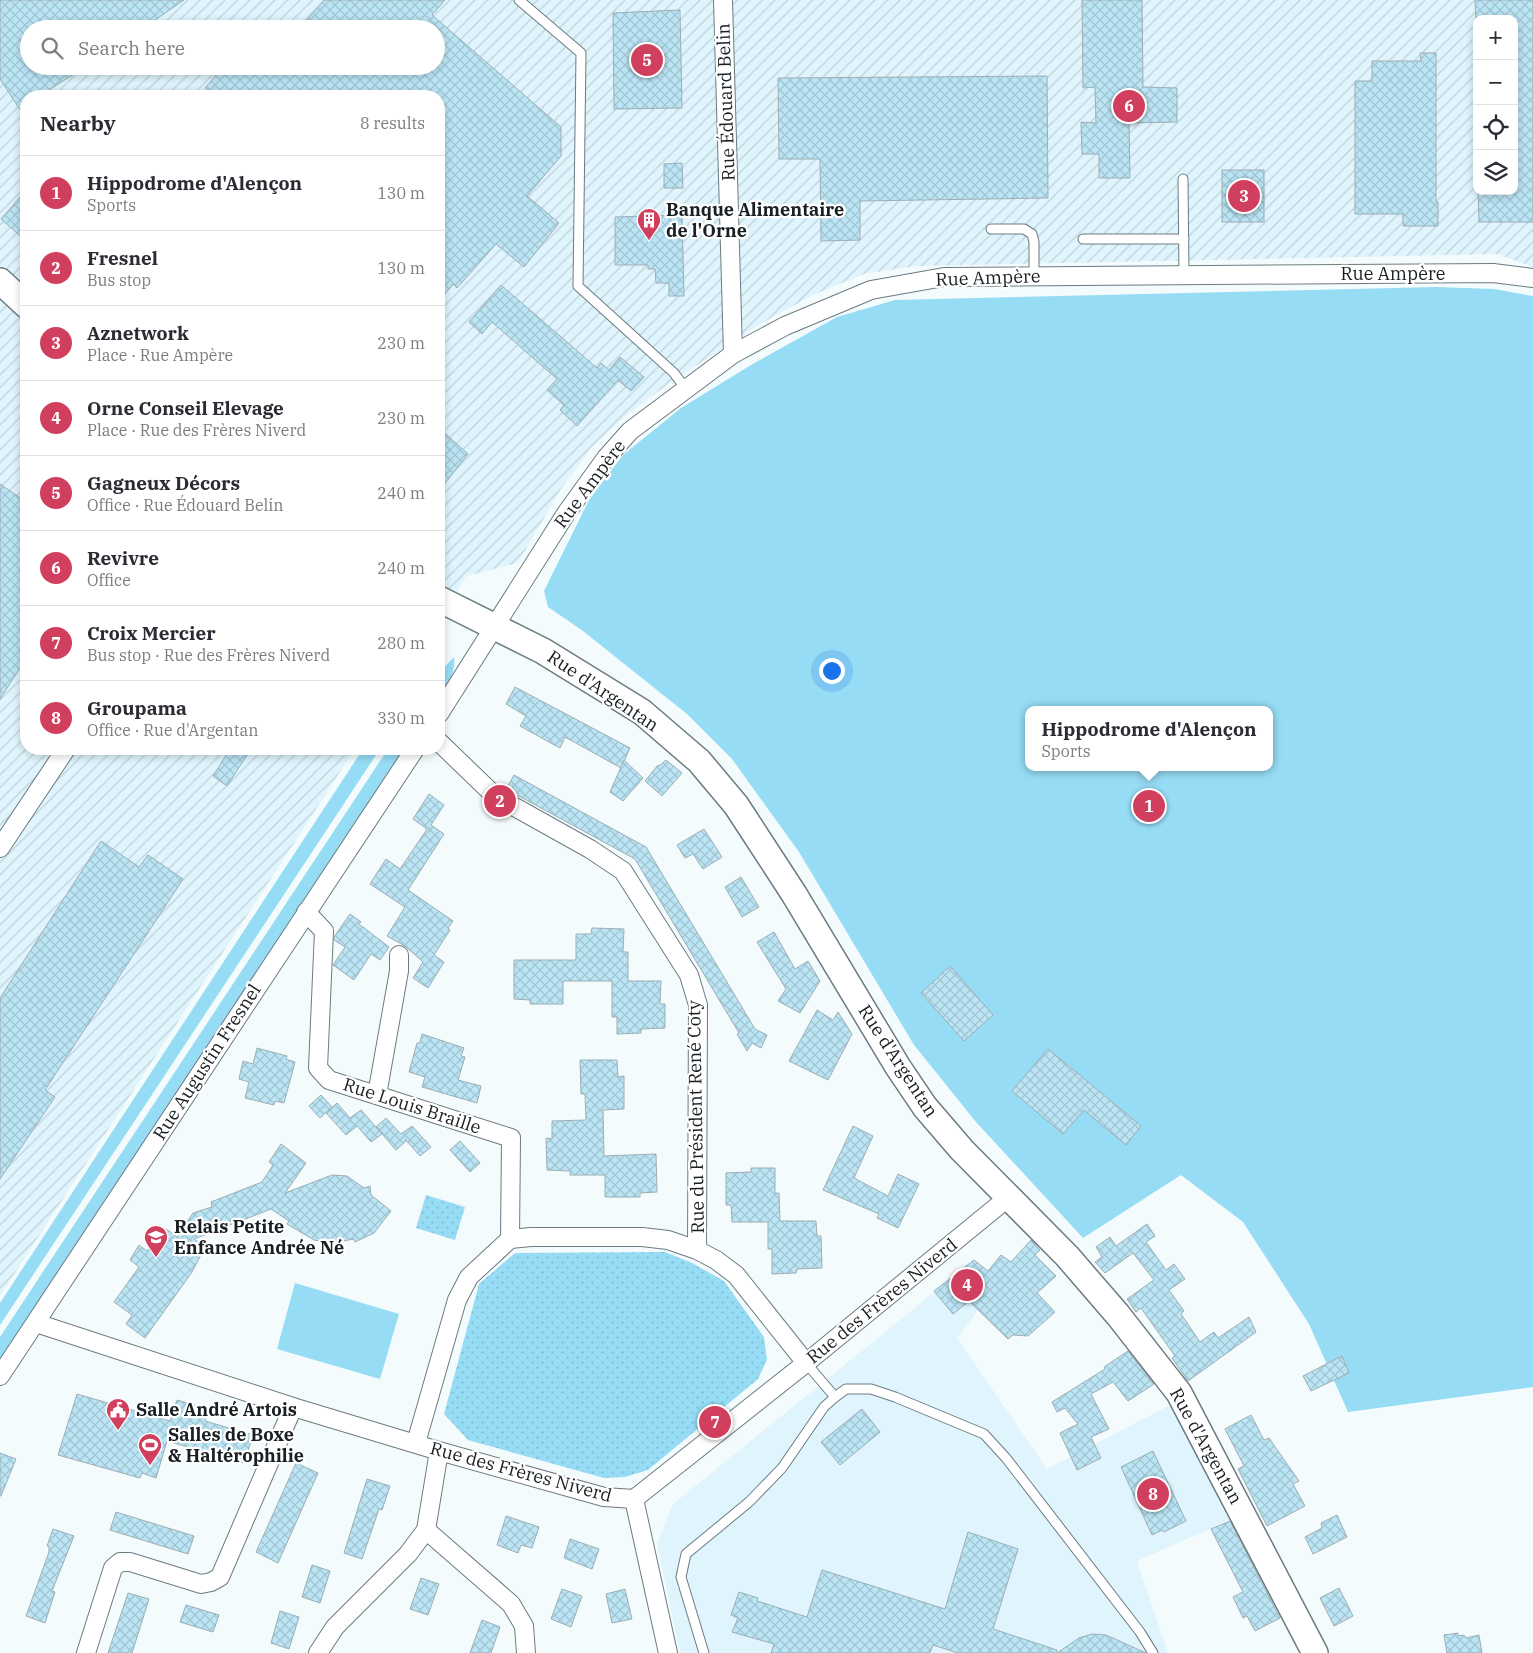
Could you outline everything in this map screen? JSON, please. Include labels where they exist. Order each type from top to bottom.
[{"type":"main road","points":[[0,281],[20,299]]},
{"type":"main road","name":"Rue d'Argentan","points":[[445,602],[495,625],[543,651],[642,712],[699,761],[736,805],[794,894],[898,1067],[925,1107],[1118,1314],[1179,1393],[1315,1653]]},
{"type":"street","name":"Rue Édouard Belin","points":[[723,0],[733,354]]},
{"type":"street","name":"Rue Ampère","points":[[445,704],[567,512],[606,458],[630,431],[733,354],[785,326],[871,290],[944,277],[1493,273],[1533,278]]},
{"type":"street","name":"Rue du Président René Coty","points":[[445,748],[495,796],[623,871],[689,975],[698,1005],[697,1250]]},
{"type":"street","points":[[0,848],[62,755]]},
{"type":"street","name":"Rue Augustin Fresnel","points":[[0,1376],[411,755]]},
{"type":"street","name":"Rue Louis Braille","points":[[306,912],[324,931],[318,1068],[329,1080],[512,1138],[510,1239]]},
{"type":"street","points":[[377,1096],[399,971],[399,955]]},
{"type":"street","name":"Rue des Frères Niverd","points":[[36,1323],[293,1407],[439,1451],[604,1497],[634,1499],[806,1363],[999,1205],[1006,1196]]},
{"type":"street","points":[[416,1443],[457,1300],[468,1277],[510,1239],[531,1237],[642,1237],[668,1240],[697,1250],[716,1260],[736,1275],[806,1363]]},
{"type":"street","points":[[86,1653],[113,1568],[120,1562],[130,1562],[201,1584],[211,1582],[220,1577],[293,1407]]},
{"type":"street","points":[[318,1653],[335,1627],[408,1554],[426,1530],[439,1451]]},
{"type":"street","points":[[634,1499],[668,1653]]},
{"type":"street","points":[[426,1530],[511,1604],[524,1626],[526,1653]]},
{"type":"lane","points":[[519,0],[581,53],[578,286],[674,373],[686,389]]},
{"type":"lane","points":[[1183,178],[1184,275]]},
{"type":"lane","points":[[991,228],[1024,229],[1032,234],[1034,242],[1034,276]]},
{"type":"lane","points":[[1083,239],[1184,239]]},
{"type":"lane","points":[[806,1363],[835,1397]]},
{"type":"lane","points":[[704,1653],[681,1577],[686,1554],[749,1502],[775,1475],[824,1408],[846,1389],[871,1389],[895,1396],[984,1434],[1006,1458],[1140,1632],[1152,1653]]},
{"type":"shaded area","points":[[0,0],[1533,0],[1533,267],[1498,254],[916,266],[864,274],[813,295],[762,323],[674,380],[628,414],[593,446],[561,489],[518,563],[466,576],[445,612],[445,90],[20,90],[20,755],[351,755],[0,1296]]},
{"type":"shaded area","points":[[1437,287],[1494,289],[1533,296],[1533,1387],[1348,1412],[1309,1324],[1243,1222],[1181,1175],[1083,1238],[976,1122],[914,1045],[799,852],[732,759],[687,714],[583,631],[548,607],[544,591],[589,500],[623,455],[681,408],[751,365],[837,317],[895,300]]},
{"type":"shaded area","points":[[454,657],[451,676],[445,686],[445,667]]},
{"type":"shaded area","points":[[359,755],[376,755],[0,1325],[0,1303]]},
{"type":"shaded area","points":[[384,755],[400,755],[0,1360],[0,1337]]},
{"type":"shaded area","points":[[426,1195],[465,1207],[455,1240],[416,1228]]},
{"type":"shaded area","points":[[665,1252],[692,1263],[724,1281],[764,1337],[767,1360],[758,1379],[648,1470],[625,1477],[604,1478],[468,1440],[444,1414],[479,1284],[515,1253]]},
{"type":"shaded area","points":[[974,1260],[998,1283],[957,1338],[1047,1469],[1170,1405],[1232,1519],[1137,1561],[1168,1653],[680,1653],[657,1544],[673,1504]]},
{"type":"shaded area","points":[[295,1283],[399,1314],[380,1379],[277,1349]]},
{"type":"building","points":[[0,0],[184,0],[155,20],[20,20],[20,75],[72,75],[49,90],[20,90],[20,110],[0,79]]},
{"type":"building","points":[[324,0],[445,0],[432,15],[438,20],[307,20]]},
{"type":"building","points":[[1082,0],[1142,0],[1143,87],[1177,88],[1177,122],[1129,123],[1130,178],[1099,178],[1099,154],[1082,154],[1081,122],[1096,123],[1095,87],[1083,88]]},
{"type":"building","points":[[1475,0],[1533,0],[1533,222],[1479,222],[1478,195],[1518,195],[1518,15],[1476,15]]},
{"type":"building","points":[[680,10],[682,108],[614,109],[613,13]]},
{"type":"building","points":[[445,26],[561,127],[561,156],[527,196],[559,223],[524,267],[496,244],[457,288],[453,284],[445,294],[445,90],[208,90],[205,88],[216,75],[445,75]]},
{"type":"building","points":[[1420,53],[1436,53],[1436,202],[1438,202],[1438,226],[1403,226],[1403,214],[1355,214],[1355,81],[1372,81],[1372,61],[1421,61]]},
{"type":"building","points":[[1047,76],[1048,198],[860,201],[860,240],[821,241],[820,159],[779,159],[778,78]]},
{"type":"building","points":[[682,163],[683,188],[664,188],[664,164]]},
{"type":"building","points":[[1222,170],[1264,170],[1264,222],[1222,222]]},
{"type":"building","points":[[20,197],[20,236],[1,219]]},
{"type":"building","name":"Banque Alimentaire de l'Orne","points":[[682,215],[684,296],[669,296],[669,283],[656,283],[655,269],[648,269],[648,265],[615,265],[615,217]]},
{"type":"building","points":[[501,285],[597,368],[601,363],[609,370],[620,357],[644,377],[631,391],[618,380],[577,426],[560,410],[564,405],[547,390],[557,379],[492,322],[482,334],[469,322]]},
{"type":"building","points":[[445,433],[468,454],[445,483]]},
{"type":"building","points":[[0,484],[20,498],[20,668],[0,699]]},
{"type":"building","points":[[515,687],[630,748],[621,768],[565,737],[560,748],[520,726],[526,716],[506,704]]},
{"type":"building","points":[[226,755],[247,755],[227,786],[213,776]]},
{"type":"building","points":[[624,760],[643,778],[623,801],[610,792]]},
{"type":"building","points":[[666,760],[682,773],[662,796],[645,781],[658,765]]},
{"type":"building","points":[[514,775],[646,847],[755,1029],[767,1035],[761,1048],[752,1043],[747,1051],[737,1034],[739,1033],[635,859],[506,789]]},
{"type":"building","points":[[429,794],[444,805],[431,825],[444,834],[408,890],[453,921],[448,928],[450,930],[434,955],[444,962],[428,988],[413,978],[423,962],[405,946],[387,936],[405,907],[370,884],[386,859],[400,869],[427,829],[413,819]]},
{"type":"building","points":[[704,829],[722,857],[703,869],[693,854],[685,858],[677,845]]},
{"type":"building","points":[[101,841],[139,867],[148,855],[183,879],[45,1090],[55,1097],[0,1179],[0,998]]},
{"type":"building","points":[[741,877],[759,907],[742,917],[725,887]]},
{"type":"building","points":[[350,914],[361,922],[359,924],[389,947],[380,960],[371,954],[354,980],[333,965],[345,947],[334,940],[334,937]]},
{"type":"building","points":[[592,928],[624,929],[623,952],[628,952],[628,981],[661,981],[660,1004],[665,1004],[665,1028],[641,1029],[641,1033],[617,1034],[617,1017],[612,1017],[612,981],[563,981],[563,1004],[530,1004],[530,1000],[514,999],[514,960],[576,960],[576,934],[591,934]]},
{"type":"building","points":[[774,932],[795,969],[808,961],[820,981],[800,1013],[778,1001],[786,989],[757,942]]},
{"type":"building","points":[[950,966],[993,1015],[964,1041],[921,993]]},
{"type":"building","points":[[817,1010],[833,1020],[838,1012],[852,1034],[828,1080],[789,1061]]},
{"type":"building","points":[[422,1034],[464,1048],[461,1056],[465,1057],[458,1080],[481,1086],[477,1103],[422,1087],[425,1077],[409,1072],[417,1043],[420,1043]]},
{"type":"building","points":[[257,1048],[287,1056],[286,1059],[295,1062],[284,1103],[275,1101],[274,1105],[245,1098],[249,1082],[239,1079],[243,1061],[253,1064]]},
{"type":"building","points":[[1048,1049],[1141,1126],[1126,1145],[1084,1110],[1063,1134],[1012,1091]]},
{"type":"building","points":[[580,1060],[617,1060],[618,1077],[624,1076],[624,1109],[603,1110],[604,1156],[656,1154],[657,1192],[640,1193],[640,1197],[605,1197],[605,1175],[570,1175],[570,1171],[547,1170],[546,1138],[552,1139],[552,1121],[586,1120],[585,1094],[581,1094]]},
{"type":"building","points":[[321,1095],[332,1107],[320,1118],[309,1106]]},
{"type":"building","points":[[337,1103],[350,1118],[361,1110],[382,1134],[371,1142],[357,1126],[346,1135],[326,1113]]},
{"type":"building","points":[[386,1118],[401,1134],[412,1126],[431,1147],[420,1156],[405,1139],[406,1141],[396,1150],[376,1127]]},
{"type":"building","points":[[853,1126],[873,1136],[854,1178],[888,1196],[898,1174],[919,1184],[898,1228],[877,1218],[879,1214],[823,1190]]},
{"type":"building","points":[[460,1141],[480,1163],[470,1172],[450,1150]]},
{"type":"building","points":[[281,1144],[306,1163],[285,1193],[332,1175],[347,1176],[364,1188],[370,1186],[371,1195],[391,1211],[374,1233],[355,1242],[354,1239],[332,1243],[314,1240],[287,1224],[289,1221],[271,1209],[194,1239],[205,1247],[192,1272],[145,1338],[126,1324],[132,1315],[114,1302],[139,1267],[130,1260],[139,1245],[147,1251],[166,1229],[177,1237],[193,1213],[212,1207],[211,1202],[262,1182],[273,1165],[269,1162]]},
{"type":"building","points":[[751,1168],[775,1168],[775,1193],[779,1193],[780,1221],[816,1221],[817,1236],[821,1236],[822,1268],[797,1269],[796,1273],[772,1274],[772,1249],[768,1249],[768,1222],[732,1222],[731,1205],[726,1205],[726,1173],[751,1172]]},
{"type":"building","points":[[1147,1224],[1155,1236],[1146,1242],[1166,1270],[1174,1264],[1185,1279],[1169,1290],[1184,1311],[1181,1314],[1200,1342],[1214,1332],[1218,1338],[1249,1317],[1256,1332],[1188,1381],[1172,1358],[1175,1356],[1141,1308],[1136,1312],[1127,1299],[1154,1280],[1133,1253],[1105,1273],[1095,1262],[1102,1257],[1096,1247],[1110,1237],[1116,1246]]},
{"type":"building","points":[[1031,1240],[1040,1250],[1035,1255],[1056,1276],[1037,1293],[1055,1312],[1028,1336],[1013,1335],[1008,1339],[969,1301],[953,1314],[934,1291],[974,1260],[988,1271],[1001,1255],[1011,1262]]},
{"type":"building","points":[[1128,1351],[1154,1384],[1128,1401],[1113,1382],[1091,1394],[1109,1429],[1091,1437],[1101,1458],[1077,1470],[1060,1433],[1078,1424],[1065,1408],[1057,1412],[1052,1402],[1105,1369],[1104,1367]]},
{"type":"building","points":[[1342,1356],[1349,1373],[1311,1391],[1303,1376]]},
{"type":"building","name":"Salle André Artois","points":[[77,1394],[170,1421],[177,1400],[208,1409],[205,1421],[253,1435],[244,1463],[167,1441],[156,1478],[142,1473],[140,1478],[58,1455]]},
{"type":"building","points":[[862,1409],[880,1432],[840,1465],[821,1442]]},
{"type":"building","points":[[1251,1415],[1264,1440],[1269,1438],[1299,1481],[1293,1484],[1305,1506],[1267,1526],[1238,1469],[1244,1466],[1225,1429]]},
{"type":"building","points":[[1153,1451],[1186,1521],[1164,1532],[1162,1530],[1152,1535],[1121,1467]]},
{"type":"building","points":[[0,1453],[16,1459],[1,1496],[0,1496]]},
{"type":"building","points":[[296,1463],[318,1473],[278,1563],[256,1552]]},
{"type":"building","points":[[367,1479],[390,1486],[382,1510],[379,1509],[362,1559],[344,1553]]},
{"type":"building","points":[[116,1512],[194,1536],[188,1554],[110,1530]]},
{"type":"building","points":[[1337,1515],[1347,1537],[1313,1554],[1305,1537],[1322,1528],[1321,1523]]},
{"type":"building","points":[[506,1516],[539,1527],[532,1548],[521,1545],[518,1553],[497,1545]]},
{"type":"building","points":[[1230,1521],[1280,1618],[1255,1631],[1247,1616],[1243,1618],[1233,1597],[1243,1592],[1211,1529]]},
{"type":"building","points":[[53,1529],[74,1536],[52,1591],[55,1592],[45,1623],[26,1616],[49,1552],[49,1546],[47,1546]]},
{"type":"building","points":[[968,1532],[1018,1549],[993,1629],[1057,1650],[1056,1653],[958,1653],[933,1645],[930,1653],[771,1653],[774,1644],[732,1632],[738,1618],[731,1615],[739,1592],[758,1598],[757,1601],[807,1617],[822,1570],[945,1609]]},
{"type":"building","points":[[570,1539],[599,1549],[592,1569],[564,1558]]},
{"type":"building","points":[[312,1565],[330,1571],[320,1603],[302,1597]]},
{"type":"building","points":[[421,1578],[439,1584],[428,1615],[410,1609]]},
{"type":"building","points":[[1339,1588],[1353,1616],[1334,1626],[1320,1598]]},
{"type":"building","points":[[562,1589],[582,1596],[571,1627],[551,1619]]},
{"type":"building","points":[[625,1589],[632,1619],[612,1623],[606,1594]]},
{"type":"building","points":[[128,1593],[149,1599],[132,1653],[108,1653]]},
{"type":"building","points":[[186,1605],[219,1615],[213,1632],[180,1622]]},
{"type":"building","points":[[280,1611],[299,1617],[289,1649],[271,1643]]},
{"type":"building","points":[[482,1620],[500,1627],[491,1653],[470,1653]]},
{"type":"building","points":[[1458,1633],[1458,1636],[1464,1635],[1466,1638],[1479,1635],[1482,1653],[1447,1653],[1444,1635]]},
{"type":"building","points":[[1092,1634],[1106,1635],[1146,1653],[1057,1653],[1079,1638]]},
{"type":"place","name":"Gagneux Décors","points":[[647,60]]},
{"type":"place","name":"Revivre","points":[[1129,106]]},
{"type":"place","name":"Aznetwork","points":[[1244,196]]},
{"type":"place","name":"Banque Alimentaire de l'Orne","points":[[649,241]]},
{"type":"place","name":"Fresnel","points":[[500,801]]},
{"type":"place","name":"Hippodrome d'Alençon","points":[[1149,806]]},
{"type":"place","name":"Relais Petite Enfance Andrée Né","points":[[156,1258]]},
{"type":"place","name":"Orne Conseil Elevage","points":[[967,1285]]},
{"type":"place","name":"Croix Mercier","points":[[715,1422]]},
{"type":"place","name":"Salle André Artois","points":[[118,1431]]},
{"type":"place","name":"Salles de Boxe & Haltérophilie","points":[[150,1466]]},
{"type":"place","name":"Groupama","points":[[1153,1494]]}]
